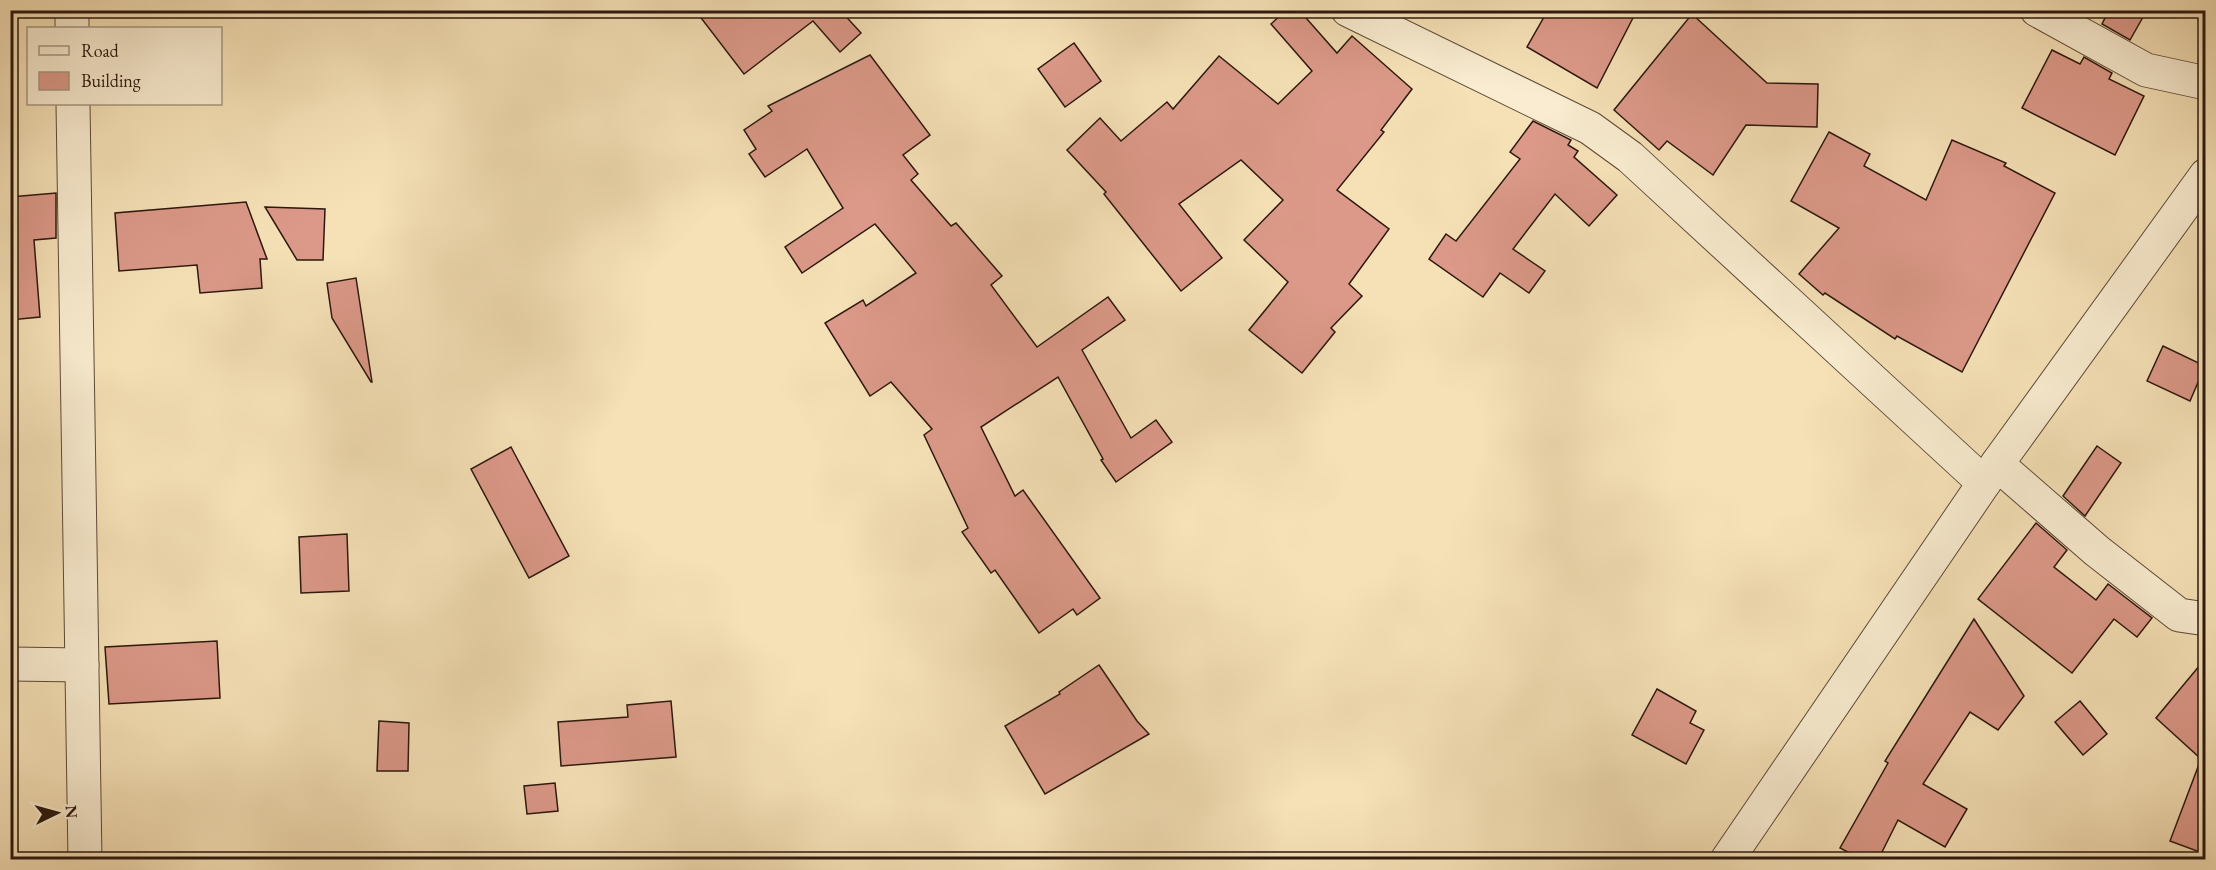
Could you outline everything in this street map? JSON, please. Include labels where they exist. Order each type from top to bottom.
[{"type":"street","points":[[72,10],[72,27]]},
{"type":"street","points":[[1348,10],[1590,128],[1630,156],[1991,473],[2179,615],[2205,619]]},
{"type":"street","points":[[2037,10],[2146,70],[2205,83]]},
{"type":"street","points":[[73,105],[85,860]]},
{"type":"street","points":[[1727,860],[1991,473],[2205,175]]},
{"type":"street","points":[[10,664],[82,665]]},
{"type":"building","points":[[695,10],[840,10],[861,33],[840,52],[813,21],[744,74]]},
{"type":"building","points":[[1286,10],[1299,10],[1337,53],[1352,36],[1412,89],[1381,130],[1384,132],[1337,190],[1389,229],[1349,284],[1362,296],[1331,328],[1335,332],[1302,373],[1249,330],[1288,282],[1244,240],[1283,200],[1241,160],[1179,204],[1222,258],[1181,291],[1104,194],[1106,192],[1067,150],[1100,118],[1121,141],[1167,102],[1173,109],[1219,56],[1278,104],[1312,71],[1271,24]]},
{"type":"building","points":[[1548,10],[1637,10],[1597,88],[1527,47]]},
{"type":"building","points":[[2109,10],[2147,10],[2130,40],[2102,24]]},
{"type":"building","points":[[1692,14],[1767,83],[1818,84],[1817,127],[1746,125],[1713,175],[1667,141],[1659,150],[1614,110]]},
{"type":"building","points":[[1074,43],[1101,81],[1065,107],[1038,69]]},
{"type":"building","points":[[2052,50],[2080,64],[2084,57],[2112,73],[2109,79],[2144,96],[2115,155],[2022,108]]},
{"type":"building","points":[[870,55],[930,135],[903,155],[918,174],[911,180],[951,226],[956,223],[1002,276],[991,285],[1037,347],[1108,297],[1125,320],[1082,350],[1131,438],[1156,420],[1172,442],[1116,482],[1101,460],[1103,459],[1058,377],[981,427],[1015,496],[1023,490],[1100,598],[1077,615],[1073,609],[1039,633],[995,570],[991,573],[962,532],[968,528],[924,435],[932,429],[891,382],[870,396],[825,323],[863,300],[866,306],[916,273],[875,224],[802,273],[785,247],[843,208],[807,149],[765,177],[749,154],[756,149],[744,130],[772,111],[768,106]]},
{"type":"building","points":[[1533,121],[1571,140],[1568,145],[1578,151],[1574,157],[1617,195],[1589,226],[1555,194],[1513,249],[1545,271],[1529,293],[1500,273],[1483,297],[1429,259],[1446,234],[1456,241],[1520,159],[1510,152]]},
{"type":"building","points":[[1829,132],[1870,154],[1864,166],[1926,200],[1952,140],[2006,163],[2004,166],[2055,193],[1962,372],[1897,336],[1895,339],[1825,293],[1823,295],[1799,274],[1839,228],[1791,201]]},
{"type":"building","points":[[56,193],[56,238],[34,240],[40,317],[10,320],[10,197]]},
{"type":"building","points":[[246,202],[267,259],[260,259],[262,288],[200,293],[197,265],[119,271],[115,213]]},
{"type":"building","points":[[265,207],[325,209],[323,260],[297,260]]},
{"type":"building","points":[[356,278],[372,382],[332,318],[327,283]]},
{"type":"building","points":[[2163,346],[2205,366],[2190,401],[2147,381]]},
{"type":"building","points":[[2097,446],[2121,463],[2085,516],[2063,496]]},
{"type":"building","points":[[511,447],[569,556],[529,578],[471,469]]},
{"type":"building","points":[[2036,523],[2067,550],[2054,567],[2096,600],[2108,584],[2152,618],[2137,637],[2114,619],[2072,673],[1978,599]]},
{"type":"building","points":[[347,534],[349,591],[301,593],[299,537]]},
{"type":"building","points":[[1974,619],[2024,696],[1998,730],[1970,712],[1923,784],[1967,809],[1945,847],[1898,820],[1878,860],[1863,860],[1840,848],[1888,763],[1885,761]]},
{"type":"building","points":[[217,641],[220,698],[109,704],[105,647]]},
{"type":"building","points":[[2205,659],[2205,854],[2170,841],[2201,759],[2156,718]]},
{"type":"building","points":[[1099,665],[1137,721],[1149,734],[1045,794],[1005,726],[1060,694],[1059,692]]},
{"type":"building","points":[[1657,689],[1696,711],[1690,723],[1704,730],[1686,764],[1632,735]]},
{"type":"building","points":[[671,701],[676,757],[561,766],[558,722],[628,717],[627,705]]},
{"type":"building","points":[[2080,701],[2107,734],[2083,755],[2055,722]]},
{"type":"building","points":[[379,721],[409,723],[408,771],[377,771]]},
{"type":"building","points":[[555,783],[558,811],[527,814],[524,786]]}]
